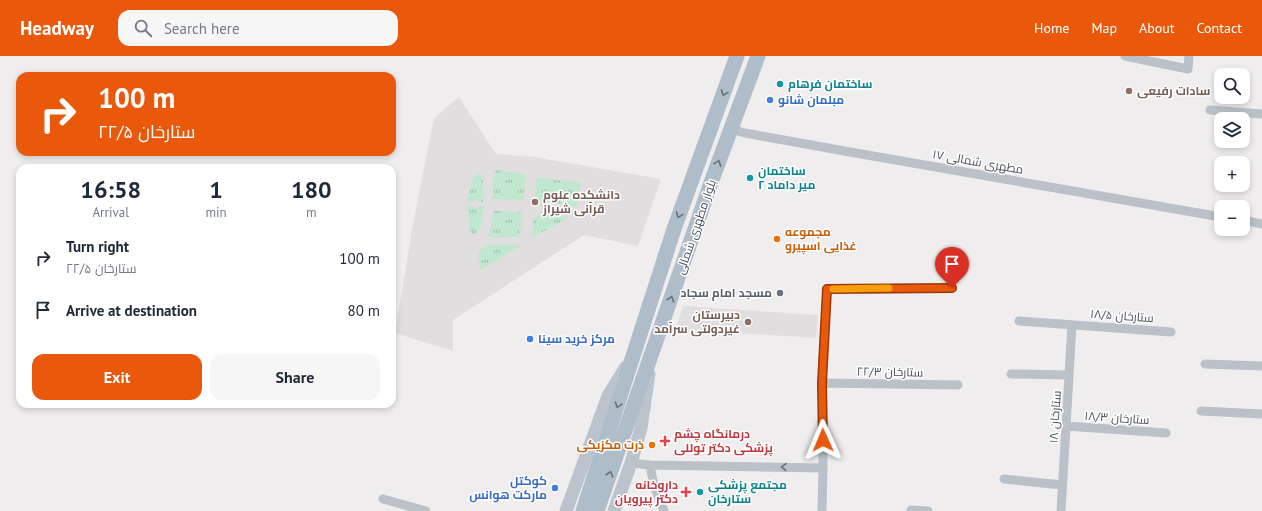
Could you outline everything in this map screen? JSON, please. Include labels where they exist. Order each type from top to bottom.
[{"type":"main road","name":"بلوار مطهرى شمالى","points":[[583,511],[636,352],[674,229],[737,56]]},
{"type":"main road","name":"بلوار مطهرى شمالى","points":[[597,511],[758,56]]},
{"type":"main road","points":[[566,511],[608,396],[636,352]]},
{"type":"main road","points":[[614,511],[631,463],[641,428],[651,358]]},
{"type":"street","points":[[1125,56],[1188,70],[1189,56]]},
{"type":"street","points":[[1210,110],[1262,114]]},
{"type":"street","name":"۱۷ مطهری شمالی","points":[[731,129],[745,133],[850,152],[1214,216]]},
{"type":"street","points":[[1250,221],[1262,224]]},
{"type":"street","points":[[822,511],[822,383],[827,289],[952,288]]},
{"type":"street","name":"۱۸/۵ ستارخان","points":[[1019,321],[1171,332]]},
{"type":"street","name":"۱۸ ستارخان","points":[[1061,511],[1072,325]]},
{"type":"street","points":[[1205,364],[1262,366]]},
{"type":"street","points":[[1011,374],[1069,375]]},
{"type":"street","name":"۲۲/۳ ستارخان","points":[[822,383],[958,385]]},
{"type":"street","points":[[1201,411],[1262,414]]},
{"type":"street","name":"۱۸/۳ ستارخان","points":[[1066,426],[1166,433]]},
{"type":"street","points":[[631,463],[650,466],[823,468]]},
{"type":"street","points":[[650,466],[654,486],[664,511]]},
{"type":"street","points":[[1004,479],[1062,485]]},
{"type":"street","points":[[383,499],[426,511]]},
{"type":"street","points":[[911,510],[928,511]]},
{"type":"shaded area","name":"دانشکده علوم قرآنی شیراز","points":[[459,97],[496,154],[534,157],[661,179],[638,246],[584,235],[453,320],[453,351],[396,333],[413,224],[434,118]]},
{"type":"shaded area","name":"دبیرستان غیردولتی سرآمد","points":[[683,306],[818,315],[816,338],[676,329]]},
{"type":"green space","points":[[495,170],[526,174],[523,200],[492,199]]},
{"type":"green space","points":[[478,173],[483,180],[484,202],[480,202],[477,199],[473,202],[467,202],[473,178]]},
{"type":"green space","points":[[537,177],[581,183],[577,207],[535,200]]},
{"type":"green space","points":[[467,205],[472,205],[475,209],[479,206],[484,206],[480,229],[474,235],[470,231]]},
{"type":"green space","points":[[494,211],[521,212],[520,237],[488,237]]},
{"type":"green space","points":[[540,215],[569,217],[532,238],[533,220]]},
{"type":"green space","points":[[484,245],[522,245],[481,270],[478,255]]},
{"type":"slow traffic","points":[[833,289],[889,288]]},
{"type":"place","name":"ساختمان فرهام","points":[[780,84]]},
{"type":"place","name":"سادات رفیعی","points":[[1129,91]]},
{"type":"place","name":"مبلمان شانو","points":[[770,100]]},
{"type":"place","name":"ساختمان میر داماد ۲","points":[[750,178]]},
{"type":"place","name":"دانشکده علوم قرآنی شیراز","points":[[535,202]]},
{"type":"place","name":"مجموعه غذایی اسپیرو","points":[[777,239]]},
{"type":"place","name":"مسجد امام سجاد","points":[[780,293]]},
{"type":"place","name":"دبیرستان غیردولتی سرآمد","points":[[748,322]]},
{"type":"place","name":"مرکز خرید سینا","points":[[530,339]]},
{"type":"place","name":"درمانگاه چشم پزشكی دكتر توللی","points":[[665,441]]},
{"type":"place","name":"ذرت مکزیکی","points":[[652,445]]},
{"type":"place","name":"کوکتل مارکت هوانس","points":[[555,488]]},
{"type":"place","name":"داروخانه دکتر پیرویان","points":[[686,492]]},
{"type":"place","name":"مجتمع پزشکی ستارخان","points":[[700,492]]},
{"type":"route","points":[[823,440],[822,383],[827,289],[952,288]]}]
